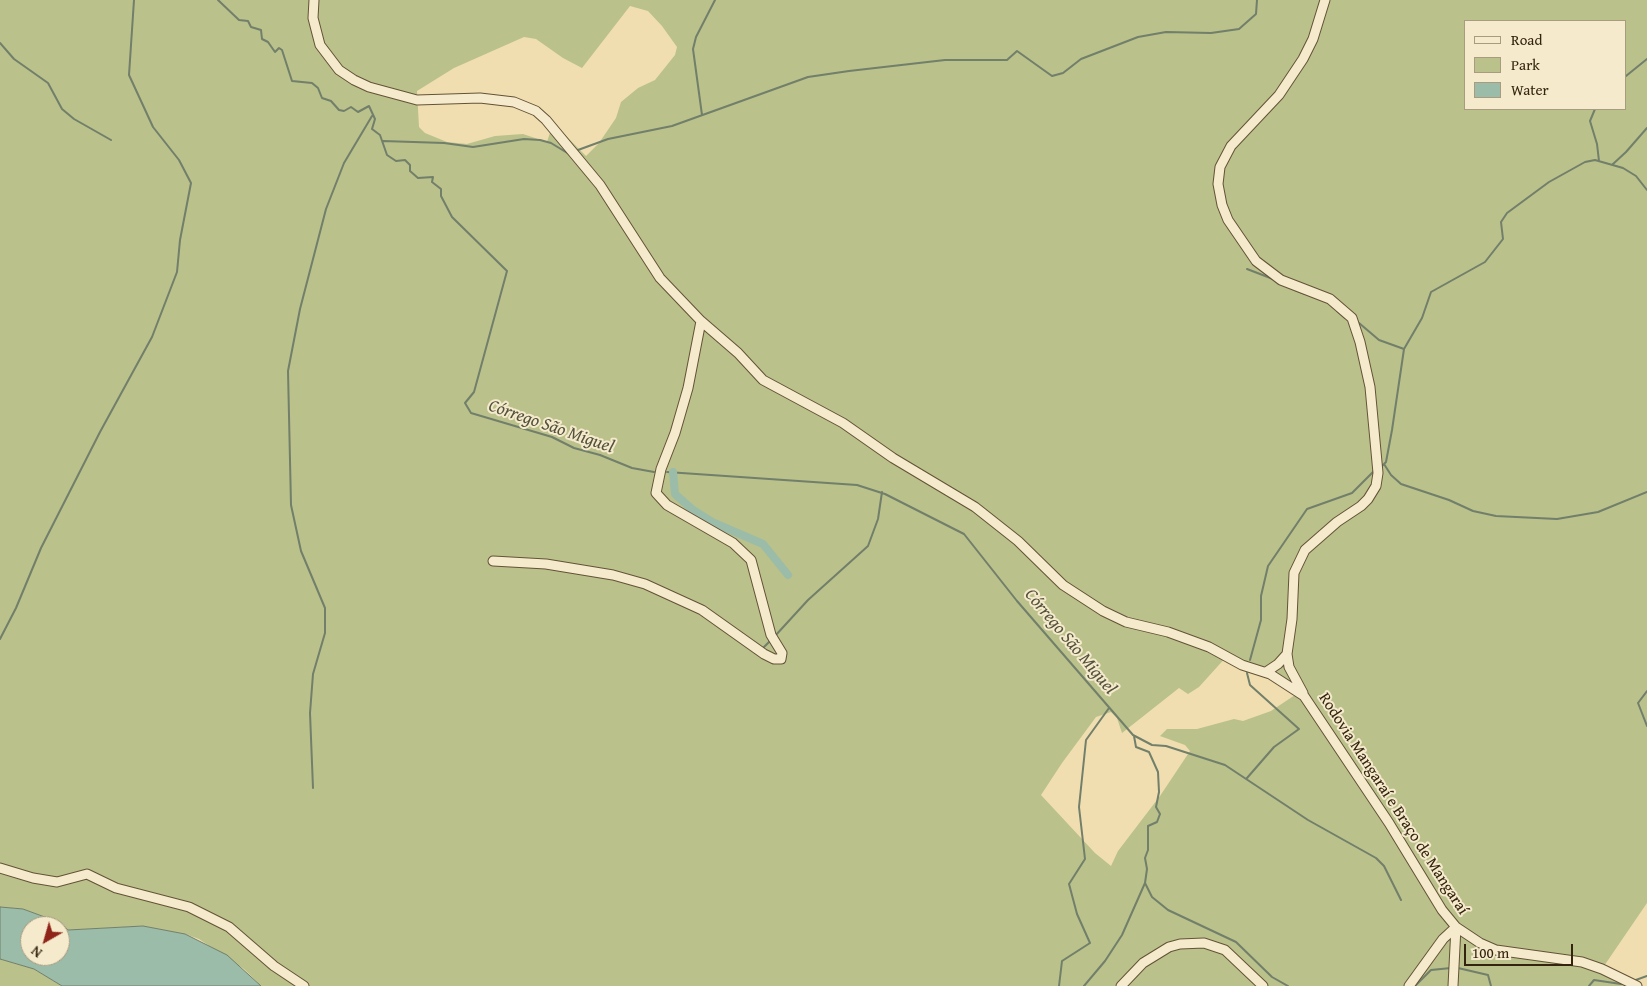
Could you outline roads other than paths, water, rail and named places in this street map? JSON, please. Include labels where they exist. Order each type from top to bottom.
[{"type":"street","name":"Rodovia Mangaraí e Braço de Mangaraí","points":[[314,0],[313,18],[320,45],[340,70],[354,80],[369,87],[417,100],[480,98],[514,102],[536,111],[565,140],[600,185],[652,268],[701,321],[738,353],[763,380],[843,423],[893,458],[975,508],[1018,541],[1063,585],[1091,604],[1126,622],[1168,632],[1196,642],[1242,665],[1266,672],[1304,696],[1384,816],[1442,910],[1456,927],[1480,943],[1496,950],[1582,962],[1602,969],[1637,986]]},
{"type":"street","points":[[1304,696],[1289,667],[1286,654],[1292,619],[1294,573],[1300,558],[1313,542],[1368,499],[1376,486],[1377,458],[1370,387],[1360,342],[1352,318],[1330,299],[1281,280],[1256,261],[1228,220],[1222,205],[1218,184],[1220,167],[1231,146],[1279,95],[1303,59],[1313,39],[1325,0]]},
{"type":"street","points":[[493,561],[546,564],[613,575],[645,584],[702,610],[764,654],[774,659],[781,659],[782,652],[771,635],[751,560],[733,542],[674,510],[659,498],[656,493],[661,469],[672,442],[688,388],[701,321]]},
{"type":"street","points":[[1266,672],[1278,664],[1286,654]]},
{"type":"street","points":[[0,868],[33,878],[57,882],[87,874],[116,888],[189,907],[229,927],[274,966],[304,986]]},
{"type":"street","points":[[1409,986],[1443,939],[1456,927]]},
{"type":"street","points":[[1453,986],[1456,927]]},
{"type":"street","points":[[1121,986],[1132,973],[1157,954],[1170,947],[1191,943],[1204,943],[1225,950],[1263,986]]},
{"type":"water","points":[[0,907],[23,909],[42,916],[20,916],[20,965],[0,959]]},
{"type":"water","points":[[143,926],[185,934],[227,955],[261,986],[62,986],[34,969],[24,966],[70,966],[70,930]]},
{"type":"waterway","points":[[0,639],[16,608],[41,548],[100,432],[152,337],[177,272],[180,240],[191,183],[179,160],[153,127],[129,75],[134,0]]},
{"type":"waterway","name":"Córrego São Miguel","points":[[218,0],[239,20],[248,21],[251,27],[261,30],[262,39],[268,42],[275,52],[279,48],[282,50],[292,81],[312,83],[318,88],[322,98],[331,101],[339,110],[344,111],[351,107],[358,112],[369,106],[375,119],[372,129],[380,135],[387,155],[396,161],[405,160],[410,165],[410,171],[418,178],[433,177],[432,182],[441,189],[441,196],[452,217],[507,271],[474,392],[465,403],[471,413],[552,437],[574,448],[600,455],[632,468],[654,472]]},
{"type":"waterway","points":[[702,115],[693,49],[696,37],[715,0]]},
{"type":"waterway","points":[[578,150],[608,139],[672,126],[808,77],[945,60],[1007,60],[1017,51],[1052,76],[1063,73],[1081,59],[1138,37],[1166,32],[1211,33],[1239,29],[1256,14],[1257,0]]},
{"type":"waterway","points":[[0,43],[14,59],[48,83],[62,109],[74,119],[111,140]]},
{"type":"waterway","points":[[1627,75],[1647,59]]},
{"type":"waterway","points":[[1595,110],[1590,121],[1597,144],[1599,161]]},
{"type":"waterway","points":[[313,788],[310,713],[313,674],[325,633],[325,608],[301,551],[291,505],[288,371],[300,309],[326,209],[344,163],[372,116]]},
{"type":"waterway","points":[[1613,164],[1647,128]]},
{"type":"waterway","points":[[383,141],[444,143],[473,147],[524,139],[540,140],[551,143],[569,154]]},
{"type":"waterway","points":[[1382,466],[1386,462],[1404,349],[1422,318],[1431,292],[1485,262],[1503,239],[1501,222],[1507,213],[1549,182],[1585,162],[1595,160],[1623,168],[1636,176],[1647,190]]},
{"type":"waterway","points":[[1247,269],[1273,279]]},
{"type":"waterway","points":[[1295,290],[1305,294]]},
{"type":"waterway","points":[[1337,311],[1345,318]]},
{"type":"waterway","points":[[1359,323],[1379,340],[1404,349]]},
{"type":"waterway","points":[[1384,464],[1391,475],[1401,484],[1449,500],[1473,511],[1496,516],[1557,519],[1598,512],[1647,492]]},
{"type":"waterway","points":[[1250,660],[1261,620],[1261,596],[1268,566],[1307,509],[1352,493],[1374,471]]},
{"type":"waterway","name":"Córrego São Miguel","points":[[667,472],[857,485],[885,494],[964,534],[1017,601],[1133,735],[1152,745],[1166,746],[1225,765],[1308,820],[1376,858],[1384,866],[1401,900]]},
{"type":"waterway","points":[[673,472],[675,494],[693,510],[712,522],[763,544],[788,575]]},
{"type":"waterway","points":[[775,636],[808,600],[868,546],[878,519],[882,492]]},
{"type":"waterway","points":[[764,647],[770,641]]},
{"type":"waterway","points":[[1247,673],[1250,685],[1299,729],[1274,747],[1247,778]]},
{"type":"waterway","points":[[1647,691],[1638,703],[1647,726]]},
{"type":"waterway","points":[[1059,986],[1062,961],[1090,943],[1077,914],[1069,884],[1085,859],[1079,807],[1086,740],[1109,708]]},
{"type":"waterway","name":"Córrego São Miguel","points":[[1134,736],[1136,747],[1149,752],[1158,772],[1159,792],[1156,807],[1160,814],[1157,822],[1148,826],[1148,850],[1145,858],[1147,869],[1145,883],[1152,897],[1168,910],[1236,942],[1272,977],[1288,986]]},
{"type":"waterway","points":[[1084,986],[1105,961],[1122,935],[1145,883]]},
{"type":"waterway","name":"Córrego São Miguel","points":[[1415,986],[1431,970],[1451,968]]},
{"type":"waterway","name":"Córrego São Miguel","points":[[1458,968],[1488,975],[1491,986]]},
{"type":"waterway","points":[[1633,981],[1647,976]]},
{"type":"waterway","points":[[1589,986],[1594,980],[1621,984]]}]
